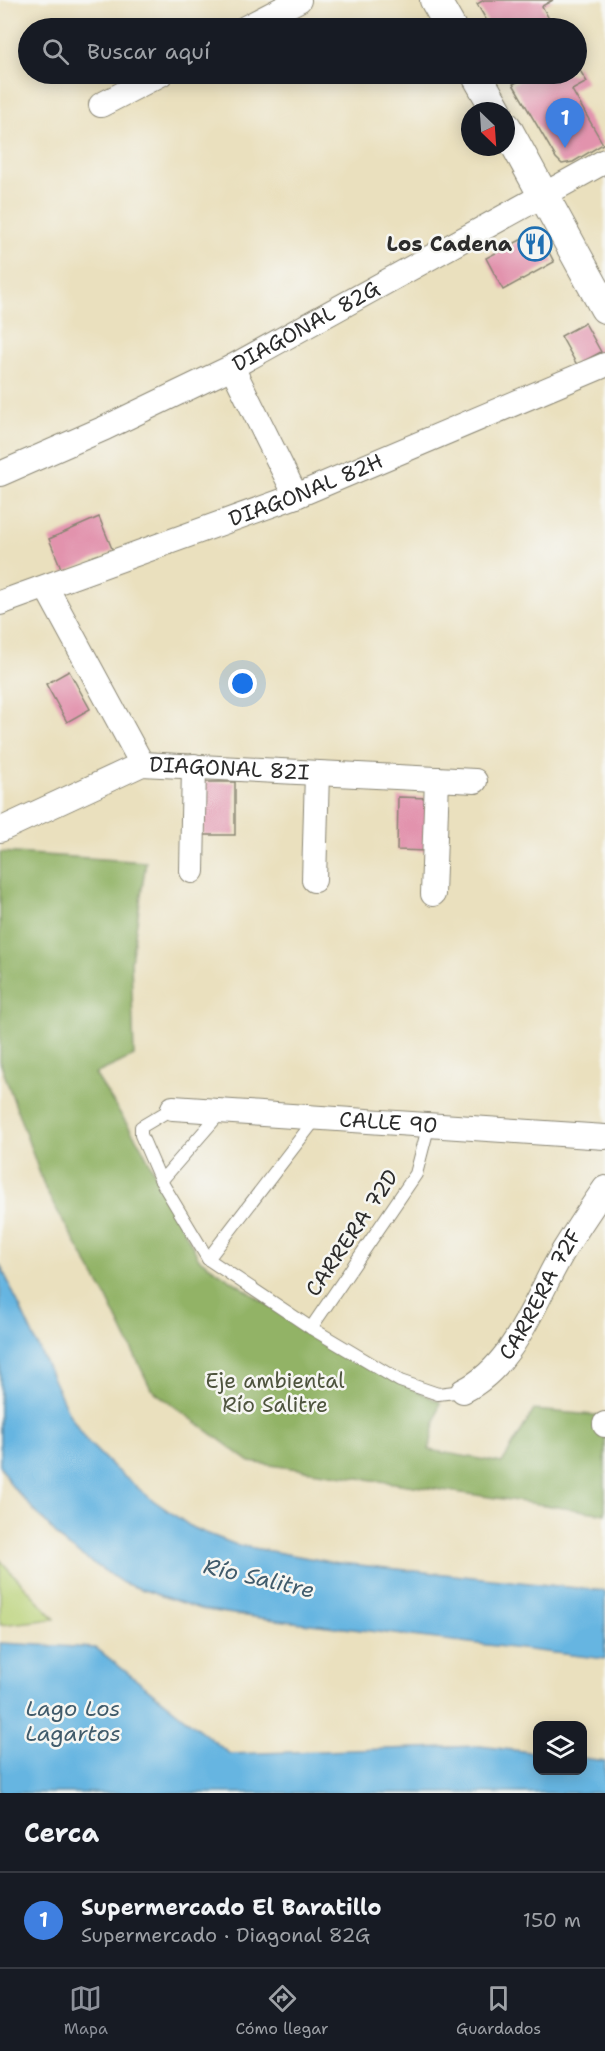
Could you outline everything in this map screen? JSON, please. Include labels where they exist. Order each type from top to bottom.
[{"type":"street","points":[[265,18],[299,0]]},
{"type":"street","points":[[435,0],[445,18]]},
{"type":"street","points":[[101,105],[142,84]]},
{"type":"street","points":[[482,84],[492,102]]},
{"type":"street","points":[[515,143],[605,308]]},
{"type":"street","name":"DIAGONAL 82G","points":[[0,474],[232,367],[605,161]]},
{"type":"street","name":"DIAGONAL 82H","points":[[0,603],[296,496],[605,365]]},
{"type":"street","points":[[232,367],[296,496]]},
{"type":"street","points":[[46,587],[142,764]]},
{"type":"street","name":"DIAGONAL 82I","points":[[0,830],[142,764],[475,781]]},
{"type":"street","points":[[192,871],[194,766]]},
{"type":"street","points":[[314,880],[317,773]]},
{"type":"street","points":[[434,894],[437,779]]},
{"type":"street","name":"CALLE 90","points":[[173,1108],[605,1137]]},
{"type":"street","name":"CARRERA 72F","points":[[463,1391],[478,1384],[509,1350],[564,1251],[605,1188]]},
{"type":"lane","points":[[173,1108],[141,1127],[140,1131],[161,1180],[208,1258],[311,1328],[400,1381],[438,1394],[463,1391]]},
{"type":"lane","points":[[161,1180],[221,1112]]},
{"type":"lane","points":[[208,1258],[317,1118]]},
{"type":"lane","name":"CARRERA 72D","points":[[311,1328],[416,1174],[429,1124]]},
{"type":"green space","name":"Eje ambiental Río Salitre","points":[[0,852],[146,862],[131,961],[134,1056],[95,1074],[141,1146],[199,1259],[347,1357],[440,1402],[429,1450],[502,1463],[534,1410],[605,1416],[605,1514],[250,1462],[151,1389],[107,1298],[46,1191],[0,1062]]},
{"type":"green space","points":[[0,1559],[1,1561],[55,1619],[0,1625]]},
{"type":"water","name":"Río Salitre","points":[[0,1264],[69,1414],[88,1442],[115,1469],[150,1498],[193,1528],[237,1545],[331,1562],[605,1591],[605,1659],[200,1609],[123,1583],[66,1545],[11,1485],[0,1465]]},
{"type":"water","name":"Lago Los Lagartos","points":[[0,1643],[96,1648],[230,1754],[480,1746],[533,1753],[533,1775],[587,1775],[587,1759],[605,1761],[605,1793],[0,1793]]},
{"type":"building","points":[[484,0],[553,0],[542,6],[549,18],[485,18],[477,4]]},
{"type":"building","points":[[513,84],[583,84],[572,90],[603,144],[573,162],[562,164],[556,158]]},
{"type":"building","points":[[538,231],[554,262],[503,290],[486,258]]},
{"type":"building","points":[[585,323],[601,352],[577,365],[561,336]]},
{"type":"building","points":[[99,517],[113,551],[63,573],[49,539]]},
{"type":"building","points":[[69,671],[90,709],[67,722],[46,684]]},
{"type":"building","points":[[203,782],[235,782],[235,835],[203,835]]},
{"type":"building","points":[[398,797],[429,798],[428,851],[397,850]]},
{"type":"place","name":"Supermercado El Baratillo","points":[[565,148]]},
{"type":"place","name":"Los Cadena","points":[[535,244]]}]
